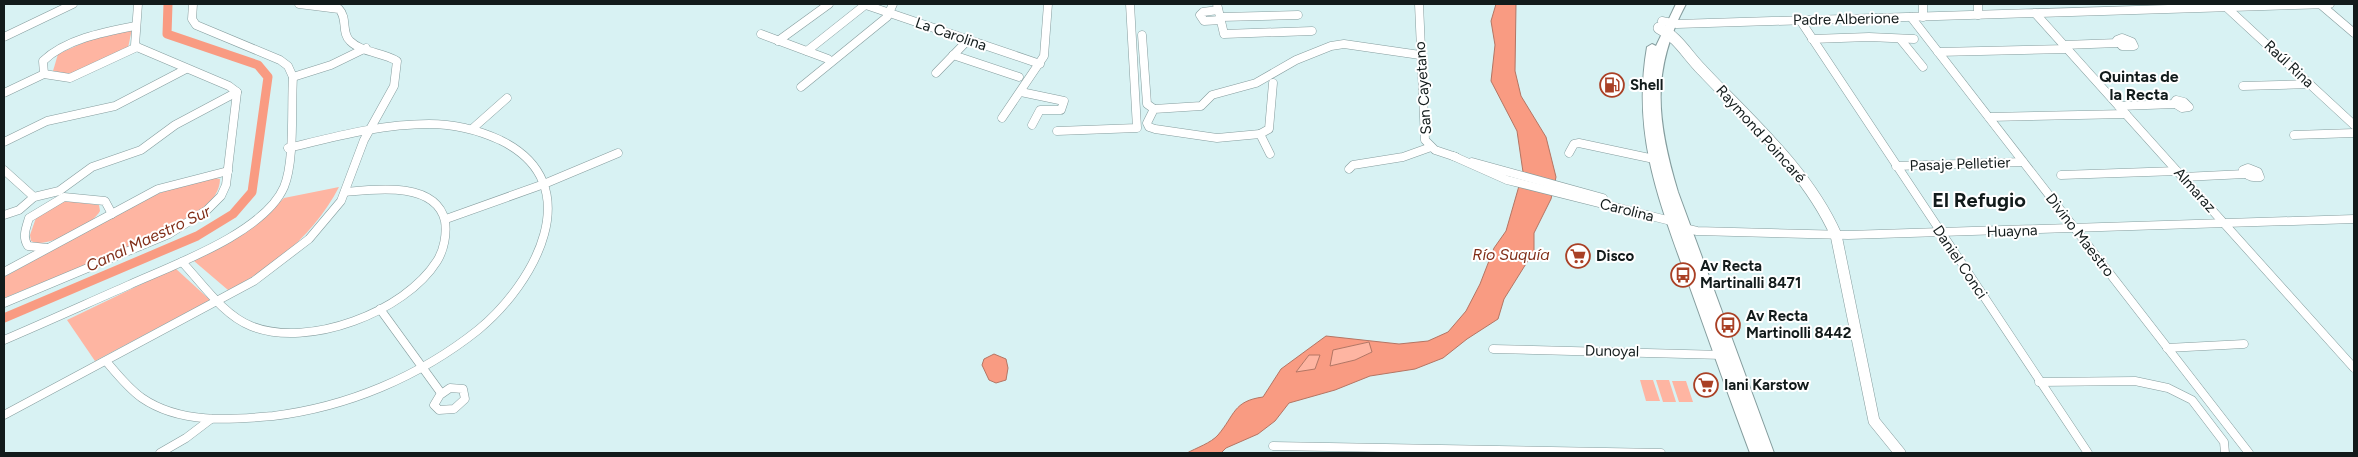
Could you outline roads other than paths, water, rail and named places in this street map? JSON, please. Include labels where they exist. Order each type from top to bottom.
[{"type":"main road","points":[[1671,4],[1659,54],[1656,78],[1658,128],[1665,167],[1678,220],[1699,264],[1757,453]]},
{"type":"main road","points":[[1681,4],[1665,26],[1650,56],[1647,76],[1650,138],[1654,159],[1678,220],[1726,356],[1767,453]]},
{"type":"street","points":[[4,37],[73,4]]},
{"type":"street","points":[[138,4],[135,26],[135,45],[137,47],[229,86],[238,92]]},
{"type":"street","points":[[4,340],[182,262],[242,230],[272,204],[281,192],[286,180],[293,77],[290,69],[283,61],[196,25],[192,19],[193,4]]},
{"type":"street","points":[[4,415],[265,274],[309,239],[335,210],[345,192],[360,149],[394,86],[397,68],[394,59],[348,39],[342,10],[336,7],[309,7],[299,4]]},
{"type":"street","points":[[778,41],[828,4]]},
{"type":"street","points":[[807,51],[864,4]]},
{"type":"street","name":"La Carolina","points":[[864,4],[1040,64]]},
{"type":"street","points":[[801,87],[890,12],[893,4]]},
{"type":"street","points":[[1002,118],[1040,64],[1045,51],[1048,4]]},
{"type":"street","points":[[1057,131],[1137,128],[1130,4]]},
{"type":"street","name":"San Cayetano","points":[[1418,4],[1424,136],[1431,147],[1506,177]]},
{"type":"street","points":[[1923,4],[1923,17]]},
{"type":"street","points":[[1978,4],[1978,15]]},
{"type":"street","points":[[2320,4],[2354,33]]},
{"type":"street","name":"Padre Alberione","points":[[1665,26],[2224,5],[2330,4]]},
{"type":"street","name":"Raúl Rina","points":[[2224,5],[2354,125]]},
{"type":"street","points":[[1298,15],[1221,19],[1204,21],[1200,15],[1203,12],[1218,7],[1221,19],[1224,34],[1312,31]]},
{"type":"street","name":"Almaraz","points":[[2035,13],[2354,368]]},
{"type":"street","name":"Divino Maestro","points":[[1912,17],[2249,453]]},
{"type":"street","name":"Daniel Conci","points":[[1800,20],[2088,453]]},
{"type":"street","points":[[44,74],[44,61],[52,54],[100,33],[135,26]]},
{"type":"street","name":"Raymond Poincaré","points":[[1665,26],[1688,56],[1794,167],[1825,210],[1836,235],[1874,421],[1880,432],[1900,453]]},
{"type":"street","points":[[761,34],[828,59]]},
{"type":"street","points":[[1142,35],[1147,104],[1154,109],[1201,106],[1212,95],[1256,83],[1296,60],[1338,44],[1420,55]]},
{"type":"street","points":[[1812,39],[1869,36],[1901,40],[1914,39]]},
{"type":"street","points":[[936,73],[968,40]]},
{"type":"street","points":[[1901,40],[1922,67]]},
{"type":"street","points":[[1938,52],[2118,43]]},
{"type":"street","points":[[4,93],[44,74],[64,78],[78,76],[137,47]]},
{"type":"street","points":[[293,77],[331,65],[366,48]]},
{"type":"street","points":[[953,55],[1019,77]]},
{"type":"street","points":[[4,142],[47,121],[116,106],[186,69]]},
{"type":"street","points":[[1154,109],[1147,123],[1149,127],[1155,129],[1217,138],[1260,134],[1269,129],[1273,82]]},
{"type":"street","points":[[2243,86],[2310,84]]},
{"type":"street","points":[[4,303],[179,229],[207,210],[221,196],[226,185],[238,92]]},
{"type":"street","points":[[49,248],[28,246],[25,243],[24,234],[29,218],[62,194],[92,167],[141,150],[175,125],[238,92]]},
{"type":"street","points":[[1021,92],[1064,101],[1061,110],[1040,110],[1032,125]]},
{"type":"street","points":[[472,129],[507,98]]},
{"type":"street","points":[[2119,106],[2175,104]]},
{"type":"street","points":[[1989,118],[2126,114]]},
{"type":"street","points":[[106,360],[130,389],[148,401],[180,414],[211,419],[263,418],[304,412],[361,396],[423,366],[478,328],[508,300],[531,269],[539,254],[547,225],[548,209],[544,184],[537,168],[524,155],[493,136],[472,129],[424,124],[370,129],[288,148]]},
{"type":"street","points":[[2294,135],[2354,133]]},
{"type":"street","points":[[1260,134],[1270,154]]},
{"type":"street","points":[[1570,153],[1574,144],[1579,143],[1654,159]]},
{"type":"street","points":[[1349,169],[1353,165],[1404,157],[1431,147]]},
{"type":"street","points":[[446,219],[544,184],[618,153]]},
{"type":"street","name":"Pasaje Pelletier","points":[[1896,166],[2023,162]]},
{"type":"street","points":[[4,170],[34,197]]},
{"type":"street","points":[[4,272],[164,186],[228,171]]},
{"type":"street","points":[[2061,175],[2245,174]]},
{"type":"street","name":"Carolina","points":[[1506,177],[1678,220]]},
{"type":"street","points":[[182,262],[242,322],[271,332],[322,329],[342,324],[380,309],[412,286],[436,261],[446,235],[446,219],[434,204],[414,192],[378,188],[345,192]]},
{"type":"street","points":[[4,215],[19,210],[34,197],[62,194],[105,202],[112,214]]},
{"type":"street","points":[[19,210],[29,218]]},
{"type":"street","name":"Huayna","points":[[1678,220],[1836,235],[2354,219]]},
{"type":"street","points":[[380,309],[441,393]]},
{"type":"street","points":[[2167,348],[2244,344]]},
{"type":"street","name":"Dunoyal","points":[[1493,349],[1726,356]]},
{"type":"street","points":[[2040,382],[2135,381],[2168,388],[2192,400],[2224,442],[2225,453]]},
{"type":"street","points":[[160,453],[186,438],[211,419]]},
{"type":"street","points":[[1273,446],[1455,451],[1661,453]]},
{"type":"water","name":"Río Suquía","points":[[1496,4],[1516,4],[1515,71],[1521,96],[1546,137],[1556,177],[1551,199],[1534,233],[1534,251],[1504,299],[1498,319],[1467,339],[1443,358],[1415,369],[1370,376],[1335,390],[1289,403],[1275,421],[1258,434],[1226,448],[1221,453],[1187,453],[1215,438],[1240,406],[1253,399],[1263,397],[1281,369],[1326,336],[1399,344],[1428,341],[1448,332],[1466,311],[1480,284],[1494,248],[1506,231],[1523,172],[1517,131],[1491,81],[1495,45],[1491,21]],"holes":[[[1369,342],[1372,352],[1355,360],[1330,366],[1333,350]],[[1309,355],[1320,355],[1315,369],[1296,372]]]},
{"type":"water","points":[[994,354],[1006,359],[1008,368],[1006,380],[996,383],[989,380],[982,365],[984,359]]},
{"type":"waterway","name":"Canal Maestro Sur","points":[[4,318],[197,236],[233,214],[252,192],[268,77],[258,65],[167,34],[168,4]]},
{"type":"place","name":"Shell","points":[[1612,85]]},
{"type":"place","name":"Disco","points":[[1578,256]]},
{"type":"place","name":"Av Recta Martinalli 8471","points":[[1683,275]]},
{"type":"place","name":"Av Recta Martinolli 8442","points":[[1728,325]]},
{"type":"place","name":"Iani Karstow","points":[[1706,385]]},
{"type":"district","name":"Quintas de la Recta","points":[[2139,85]]},
{"type":"district","name":"El Refugio","points":[[1979,200]]}]
